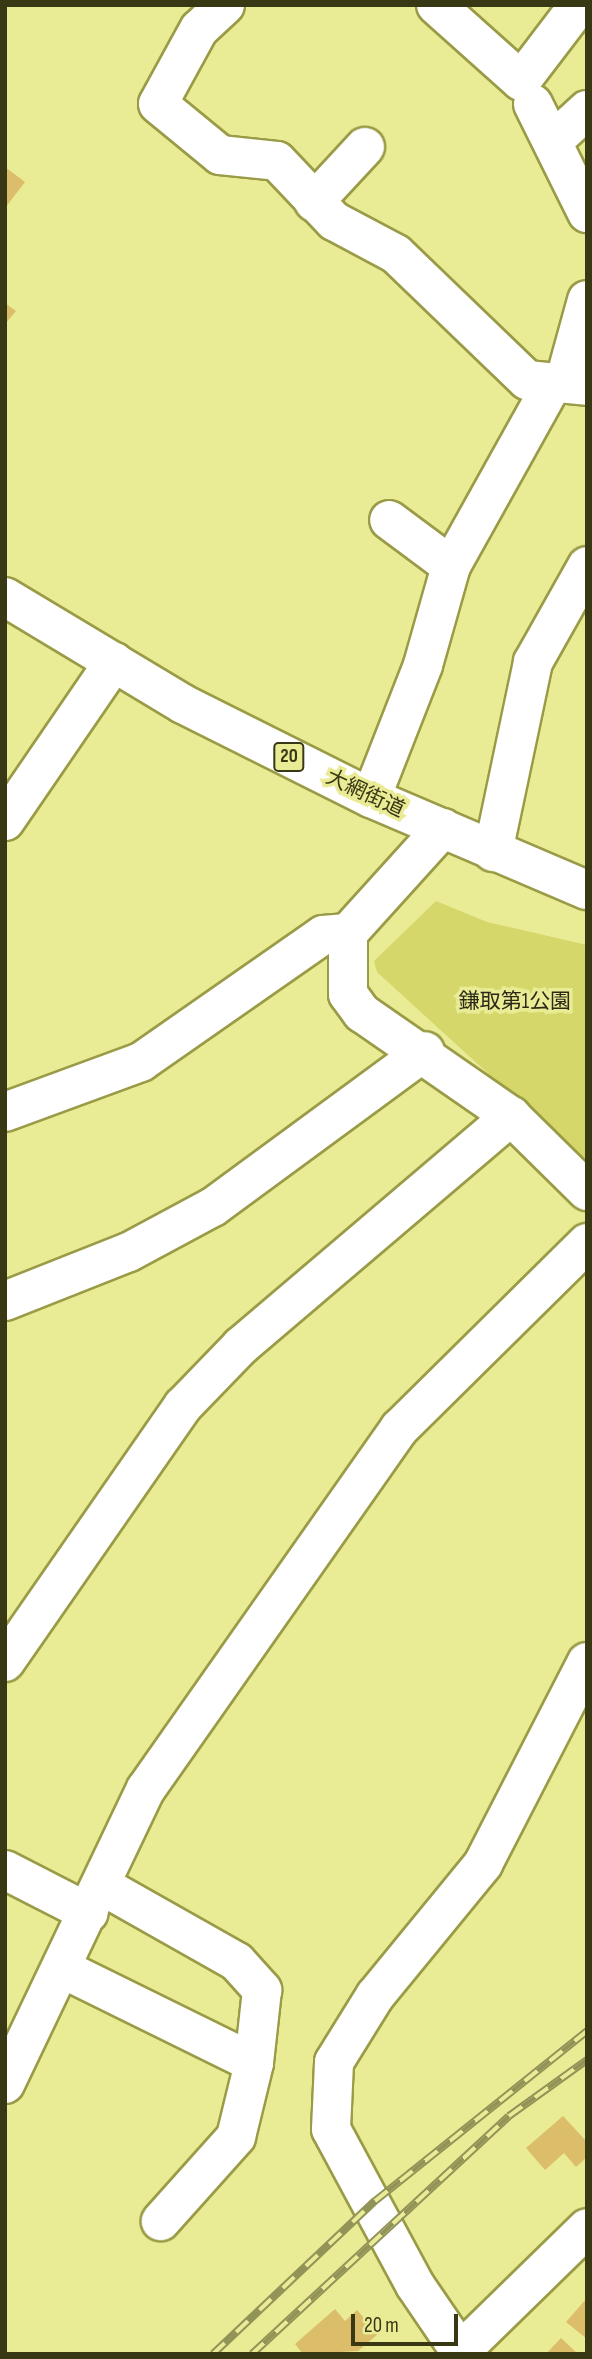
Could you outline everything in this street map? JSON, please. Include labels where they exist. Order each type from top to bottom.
[{"type":"street","points":[[225,5],[199,29],[158,104],[220,155],[277,161],[314,202],[396,254],[506,364],[527,380],[568,383]]},
{"type":"street","points":[[436,5],[521,82],[579,5]]},
{"type":"street","points":[[533,104],[587,212]]},
{"type":"street","points":[[553,141],[587,110]]},
{"type":"street","points":[[314,202],[365,147]]},
{"type":"street","points":[[370,799],[423,665],[451,566],[568,383],[587,300]]},
{"type":"street","points":[[389,520],[451,566]]},
{"type":"street","points":[[494,852],[533,662],[587,566]]},
{"type":"street","name":"大網街道","points":[[5,597],[114,662],[370,799],[587,890]]},
{"type":"street","points":[[5,821],[114,662]]},
{"type":"street","points":[[443,828],[348,933],[348,994],[362,1013],[425,1051],[512,1116],[587,1191]]},
{"type":"street","points":[[5,1112],[141,1062],[323,935],[348,933]]},
{"type":"street","points":[[5,1301],[129,1252],[213,1206],[425,1051]]},
{"type":"street","points":[[5,1662],[183,1406],[241,1346],[512,1116]]},
{"type":"street","points":[[5,2084],[146,1789],[393,1438],[587,1243]]},
{"type":"street","points":[[587,1662],[483,1864],[375,1996],[334,2062],[331,2129],[375,2201],[415,2285],[459,2352],[587,2228]]},
{"type":"street","points":[[5,1870],[95,1899],[237,1962],[262,1990],[254,2063],[236,2137],[161,2221]]},
{"type":"street","points":[[61,1968],[254,2063]]},
{"type":"green space","name":"鎌取第1公園","points":[[436,901],[487,922],[587,945],[587,1164],[377,972],[374,961]]},
{"type":"building","points":[[5,167],[25,182],[5,208]]},
{"type":"building","points":[[5,303],[16,311],[5,324]]},
{"type":"building","points":[[563,2116],[587,2142],[587,2157],[576,2167],[564,2153],[545,2170],[526,2148]]},
{"type":"building","points":[[587,2298],[587,2339],[566,2322]]},
{"type":"building","points":[[335,2309],[345,2321],[357,2310],[378,2334],[358,2351],[303,2354],[295,2344]]},
{"type":"building","points":[[561,2338],[578,2354],[546,2354]]},
{"type":"railway","points":[[213,2354],[375,2201],[587,2031]]},
{"type":"railway","points":[[252,2354],[509,2116],[587,2060]]}]
